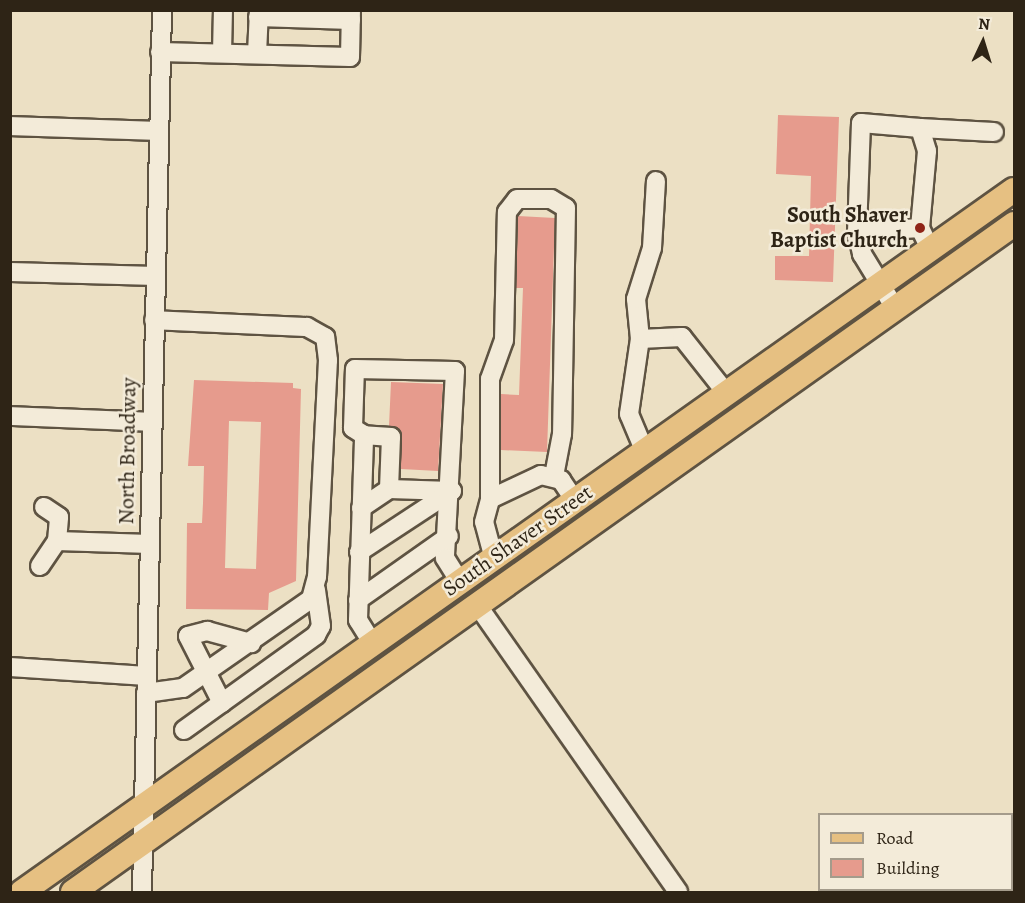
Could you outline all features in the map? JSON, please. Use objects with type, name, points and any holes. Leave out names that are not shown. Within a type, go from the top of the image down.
[{"type":"main road","name":"South Shaver Street","points":[[22,892],[931,251],[1014,190]]},
{"type":"main road","name":"South Shaver Street","points":[[73,892],[1014,224]]},
{"type":"main road","points":[[728,394],[742,417]]},
{"type":"main road","points":[[575,501],[591,526]]},
{"type":"main road","points":[[460,582],[478,606]]},
{"type":"street","name":"North Broadway","points":[[142,892],[162,10]]},
{"type":"street","points":[[222,54],[223,10]]},
{"type":"street","points":[[160,52],[350,57],[351,15],[259,14],[257,54]]},
{"type":"street","points":[[895,308],[879,287],[857,232],[861,123],[994,132]]},
{"type":"street","points":[[10,126],[158,131]]},
{"type":"street","points":[[920,128],[927,151],[920,228],[931,251]]},
{"type":"street","points":[[645,452],[629,414],[640,339],[636,299],[652,248],[656,181]]},
{"type":"street","points":[[494,559],[484,522],[490,499],[490,379],[504,340],[507,212],[517,199],[551,199],[566,208],[562,434],[554,476]]},
{"type":"street","points":[[857,232],[920,228]]},
{"type":"street","points":[[10,272],[156,276]]},
{"type":"street","points":[[154,320],[307,327],[325,337],[316,589],[321,627],[316,635],[184,730]]},
{"type":"street","points":[[640,339],[682,337],[728,394]]},
{"type":"street","points":[[389,489],[391,437],[364,435],[353,428],[355,369],[455,371],[452,491],[445,558],[460,582]]},
{"type":"street","points":[[10,416],[152,422]]},
{"type":"street","points":[[364,435],[358,620],[373,644]]},
{"type":"street","points":[[490,499],[542,475],[554,476],[575,501]]},
{"type":"street","points":[[361,508],[389,489],[452,491]]},
{"type":"street","points":[[359,552],[452,491]]},
{"type":"street","points":[[40,566],[57,541],[59,517],[44,507]]},
{"type":"street","points":[[358,600],[449,536]]},
{"type":"street","points":[[57,541],[150,544]]},
{"type":"street","points":[[10,667],[183,688],[300,610],[316,589]]},
{"type":"street","points":[[478,606],[678,892]]},
{"type":"street","points":[[222,703],[189,645],[190,633],[251,643]]},
{"type":"building","points":[[778,115],[839,117],[833,282],[775,280],[775,256],[809,256],[811,176],[776,174]]},
{"type":"building","points":[[518,216],[555,218],[547,452],[501,450],[501,394],[519,395],[523,288],[516,288]]},
{"type":"building","points":[[194,380],[293,383],[293,388],[301,389],[296,581],[269,593],[268,610],[186,609],[187,523],[202,523],[204,466],[188,466]],"holes":[[[229,421],[261,422],[256,569],[225,568]]]},
{"type":"building","points":[[391,382],[443,384],[438,471],[401,469],[401,432],[389,426]]},
{"type":"place","name":"South Shaver Baptist Church","points":[[920,228]]}]
